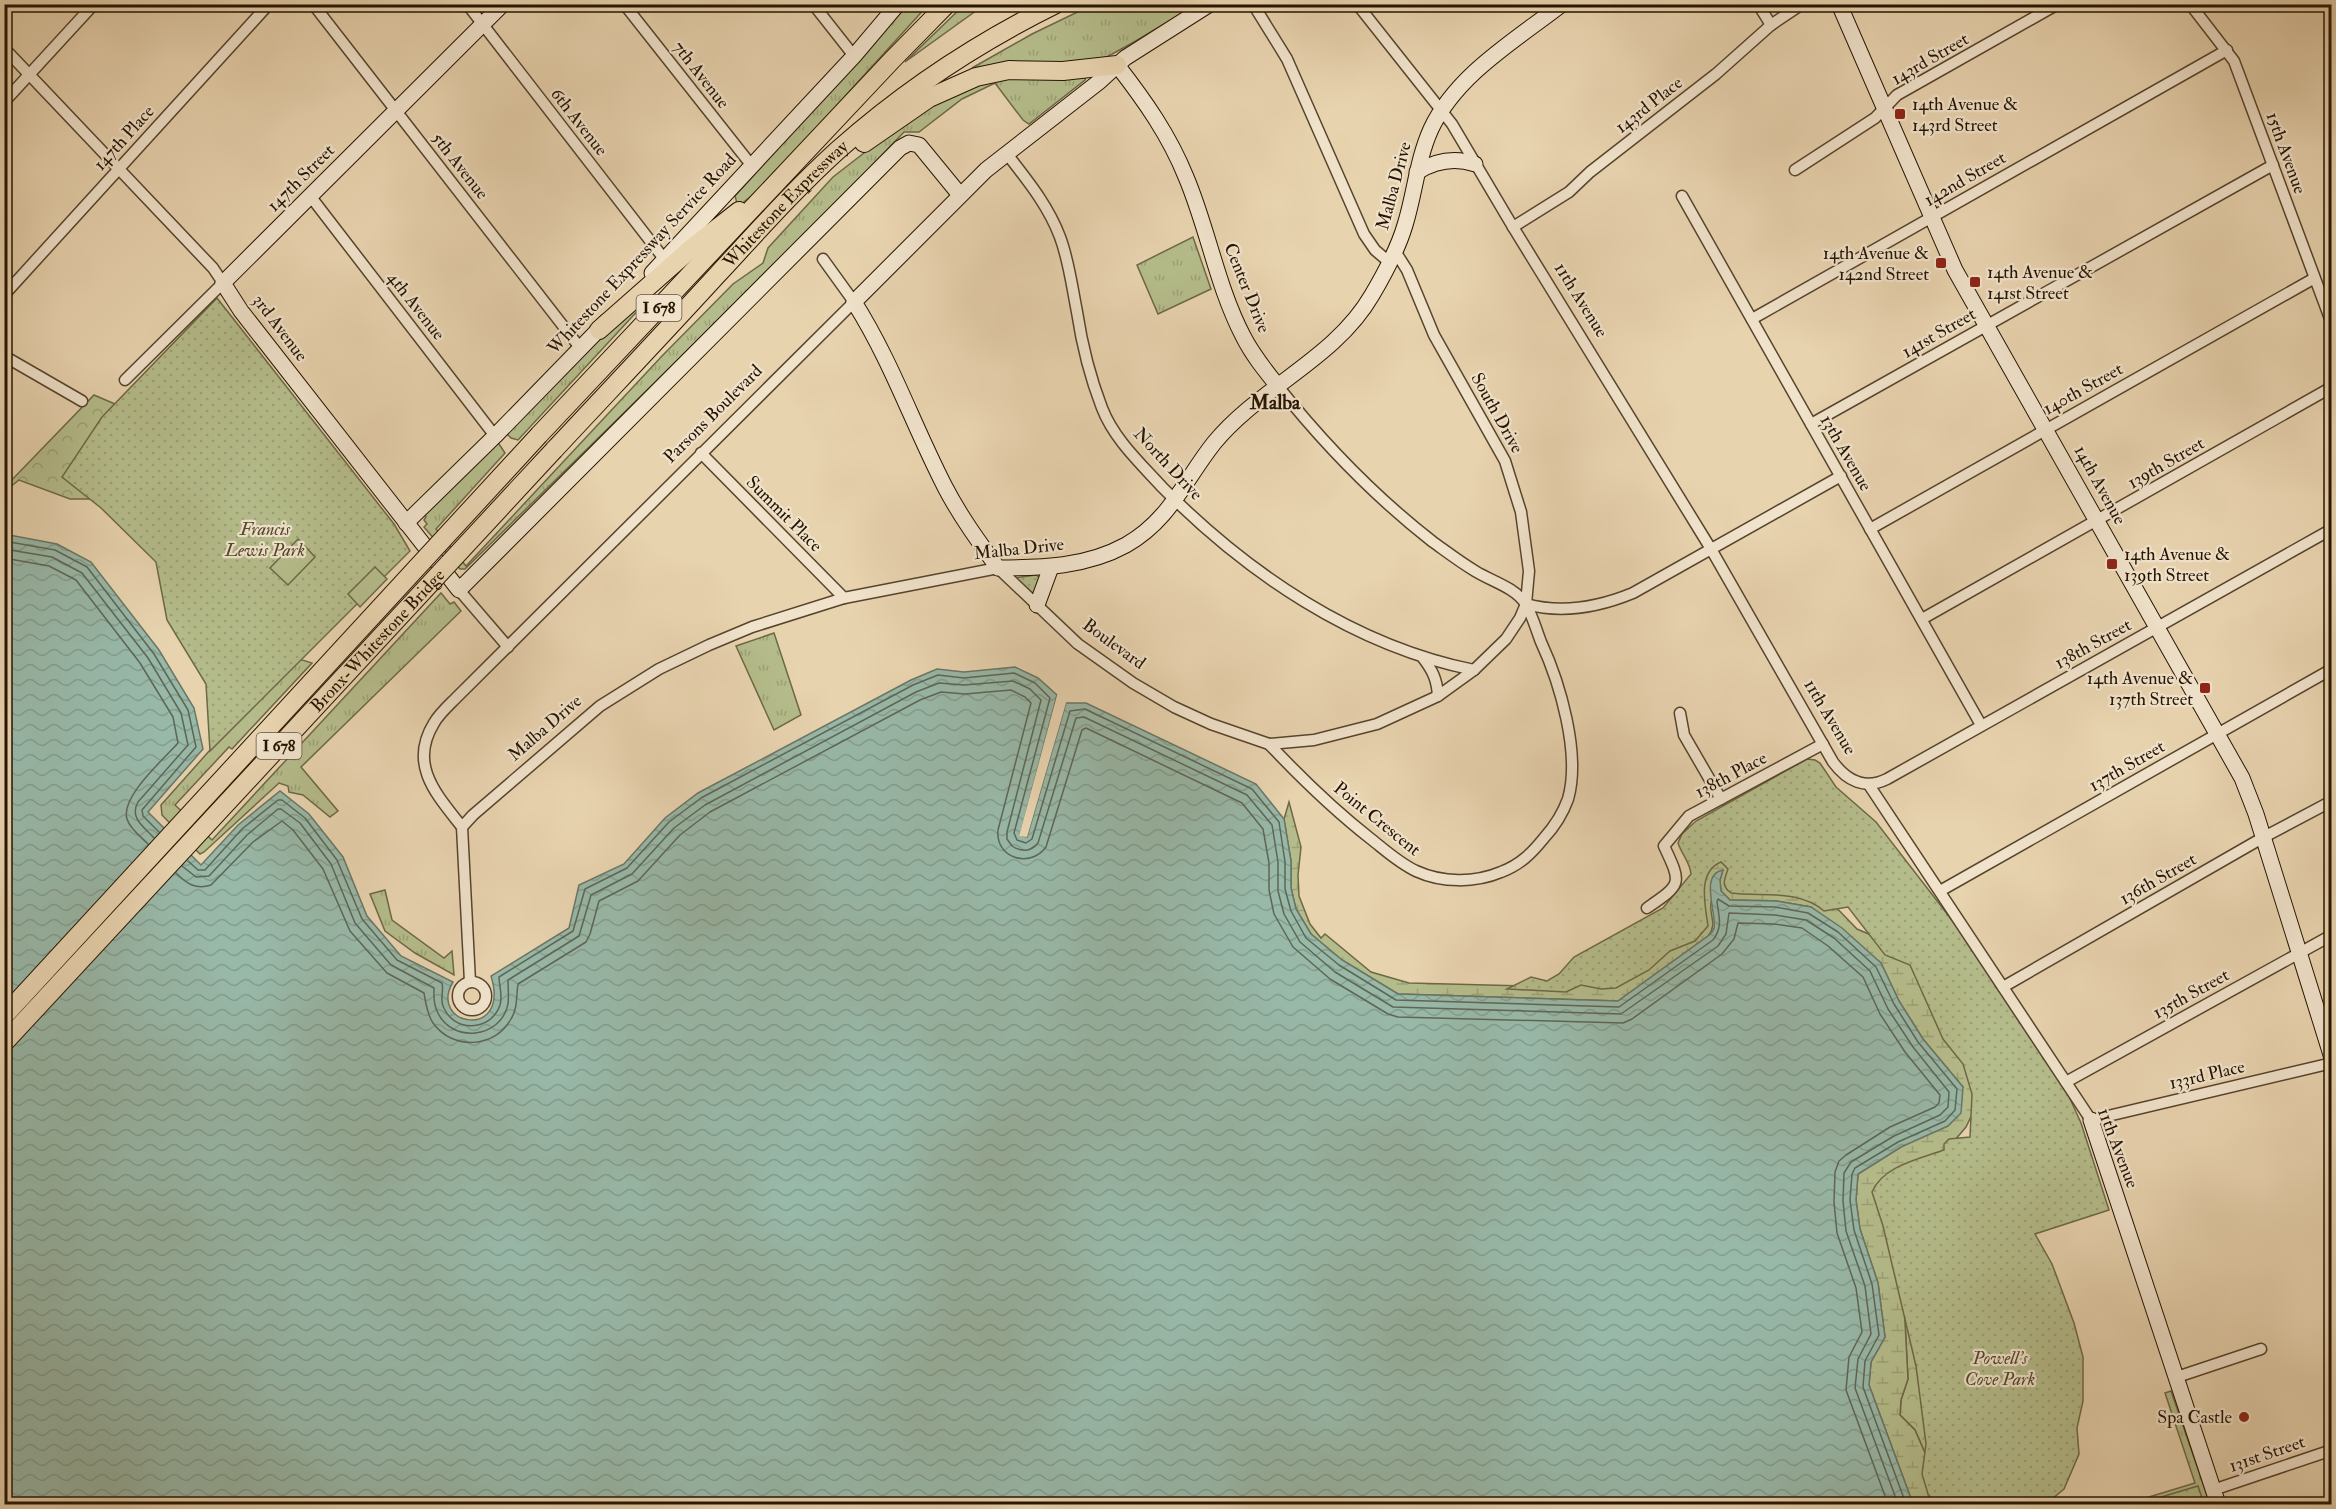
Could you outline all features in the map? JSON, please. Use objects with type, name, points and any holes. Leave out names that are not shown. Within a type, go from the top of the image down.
[{"type":"highway","points":[[892,60],[936,4]]},
{"type":"highway","name":"Whitestone Expressway","points":[[539,435],[947,4]]},
{"type":"highway","points":[[924,82],[983,37],[1034,4]]},
{"type":"highway","name":"Whitestone Expressway","points":[[554,450],[753,237],[837,151],[924,82],[987,42],[1056,4]]},
{"type":"highway","points":[[753,237],[864,143],[916,106],[952,86],[981,75],[1009,70],[1063,71],[1117,65]]},
{"type":"highway","points":[[599,330],[699,241],[779,181]]},
{"type":"highway","name":"Bronx-Whitestone Bridge","points":[[4,1016],[539,435]]},
{"type":"highway","name":"Bronx-Whitestone Bridge","points":[[4,1043],[554,450]]},
{"type":"street","points":[[4,102],[94,4]]},
{"type":"street","name":"147th Place","points":[[4,295],[269,4]]},
{"type":"street","name":"5th Avenue","points":[[314,4],[581,349]]},
{"type":"street","name":"6th Avenue","points":[[467,4],[665,260]]},
{"type":"street","name":"147th Street","points":[[125,380],[503,4]]},
{"type":"street","name":"7th Avenue","points":[[624,4],[752,166]]},
{"type":"street","points":[[813,4],[854,56]]},
{"type":"street","name":"Whitestone Expressway Service Road","points":[[406,523],[581,349],[854,56],[898,4]]},
{"type":"street","points":[[1117,65],[1210,4]]},
{"type":"street","name":"South Drive","points":[[1253,4],[1287,60],[1364,234],[1375,250],[1392,257],[1407,270],[1434,335],[1497,446],[1511,477],[1519,504],[1528,555],[1529,586],[1526,604]]},
{"type":"street","name":"11th Avenue","points":[[1357,4],[1452,124],[1712,549],[1839,770],[1855,782],[1869,784],[2091,1120],[2216,1497]]},
{"type":"street","name":"Malba Drive","points":[[462,828],[589,715],[635,683],[709,645],[752,627],[844,598],[998,568],[1065,566],[1111,552],[1127,544],[1157,522],[1176,500],[1220,436],[1276,385],[1325,349],[1350,326],[1373,294],[1392,257],[1405,226],[1417,172],[1428,137],[1441,110],[1478,70],[1562,4]]},
{"type":"street","points":[[1758,4],[1771,25]]},
{"type":"street","name":"143rd Place","points":[[1513,227],[1569,192],[1590,171],[1716,74],[1771,25],[1802,4]]},
{"type":"street","name":"14th Avenue","points":[[1839,4],[1955,270],[2242,778],[2264,837],[2331,1060]]},
{"type":"street","name":"143rd Street","points":[[1795,170],[1875,118],[1897,95],[2058,4]]},
{"type":"street","name":"15th Avenue","points":[[2190,4],[2234,62],[2331,324]]},
{"type":"street","name":"3rd Avenue","points":[[4,48],[213,268],[241,310],[406,523],[508,647]]},
{"type":"street","name":"142nd Street","points":[[1752,319],[2226,50]]},
{"type":"street","name":"Parsons Boulevard","points":[[462,828],[434,790],[428,777],[423,747],[434,722],[960,195],[1117,65]]},
{"type":"street","name":"Center Drive","points":[[1117,65],[1152,111],[1174,149],[1192,191],[1235,319],[1252,352],[1276,385],[1333,452],[1388,505],[1457,559],[1514,592],[1526,604]]},
{"type":"street","points":[[459,590],[897,150],[911,142],[921,147],[960,195]]},
{"type":"street","name":"North Drive","points":[[1007,154],[1038,195],[1060,237],[1071,275],[1089,372],[1103,410],[1119,438],[1137,460],[1176,500],[1238,555],[1311,605],[1368,636],[1423,658],[1474,670]]},
{"type":"street","points":[[1417,172],[1447,160],[1462,160],[1475,164]]},
{"type":"street","name":"141st Street","points":[[1810,424],[2273,165]]},
{"type":"street","name":"13th Avenue","points":[[1682,196],[1981,725]]},
{"type":"street","name":"4th Avenue","points":[[311,197],[495,436]]},
{"type":"street","name":"Boulevard","points":[[823,259],[854,302],[884,352],[950,497],[998,568],[1078,644],[1133,683],[1174,707],[1210,724],[1269,744],[1304,742],[1346,734],[1396,717],[1438,696],[1474,670],[1506,639],[1526,604]]},
{"type":"street","name":"140th Street","points":[[1870,529],[2313,279]]},
{"type":"street","points":[[4,356],[82,401]]},
{"type":"street","name":"139th Street","points":[[1922,619],[2331,387]]},
{"type":"street","name":"Summit Place","points":[[701,453],[844,598]]},
{"type":"street","points":[[1526,604],[1564,609],[1593,606],[1618,599],[1645,587],[1841,476]]},
{"type":"street","name":"138th Street","points":[[1869,784],[1887,779],[2331,529]]},
{"type":"street","points":[[1036,605],[1051,567]]},
{"type":"street","name":"Point Crescent","points":[[1269,744],[1354,826],[1397,860],[1416,871],[1437,878],[1462,880],[1478,879],[1507,870],[1530,855],[1557,822],[1567,801],[1572,770],[1565,714],[1557,681],[1526,604]]},
{"type":"street","points":[[1423,658],[1437,681],[1438,696]]},
{"type":"street","name":"137th Street","points":[[1940,891],[2331,669]]},
{"type":"street","points":[[1680,713],[1684,735],[1721,799]]},
{"type":"street","name":"138th Place","points":[[1647,908],[1670,892],[1676,884],[1677,873],[1664,846],[1689,816],[1823,744]]},
{"type":"street","name":"136th Street","points":[[2003,987],[2331,801]]},
{"type":"street","points":[[462,828],[470,982]]},
{"type":"street","name":"135th Street","points":[[2066,1082],[2331,935]]},
{"type":"street","name":"133rd Place","points":[[2091,1120],[2331,1060]]},
{"type":"street","points":[[2177,1377],[2261,1349]]},
{"type":"street","name":"131st Street","points":[[2216,1497],[2331,1450]]},
{"type":"green space","points":[[907,5],[928,5],[795,151],[738,207],[735,196]]},
{"type":"green space","points":[[964,5],[984,5],[905,62]]},
{"type":"green space","points":[[1092,5],[1196,5],[1105,58],[1089,63],[1022,62],[972,68],[1032,34]]},
{"type":"green space","points":[[1005,77],[1086,77],[1029,124],[1023,120],[995,83],[962,99],[919,132],[904,132],[817,223],[465,569],[460,569],[424,527],[427,524],[424,520],[426,517],[424,513],[497,441],[505,453],[436,529],[466,566],[662,356],[733,284],[763,263],[768,248],[833,177],[912,116],[949,95]]},
{"type":"green space","points":[[1193,237],[1211,289],[1158,314],[1137,265]]},
{"type":"green space","points":[[656,291],[518,440],[506,433],[509,426],[608,331]]},
{"type":"green space","name":"Francis Lewis Park","points":[[217,298],[394,524],[410,551],[210,751],[206,684],[167,620],[156,562],[101,508],[62,477],[102,417]]},
{"type":"green space","points":[[94,395],[122,407],[98,499],[70,499],[19,480],[5,491],[5,487]]},
{"type":"green space","points":[[298,539],[315,557],[288,585],[270,568]]},
{"type":"green space","points":[[375,567],[387,579],[360,607],[348,594]]},
{"type":"green space","points":[[1036,575],[1040,578],[1036,594],[1030,593],[1015,578]]},
{"type":"green space","points":[[441,593],[450,604],[454,602],[461,611],[301,767],[338,811],[330,817],[303,795],[289,792],[288,786],[279,783],[200,854],[162,815],[161,805],[293,657],[312,663],[232,749],[229,747],[175,805],[212,840]]},
{"type":"green space","points":[[774,633],[801,715],[774,730],[736,646]]},
{"type":"green space","name":"Powell's Cove Park","points":[[1807,759],[1820,763],[1836,787],[1876,822],[1965,937],[2067,1092],[2081,1123],[2109,1210],[2035,1234],[2052,1264],[2074,1323],[2083,1357],[2083,1401],[2077,1428],[2079,1454],[2064,1489],[2046,1504],[1936,1504],[1928,1494],[1922,1474],[1926,1444],[1916,1366],[1883,1226],[1872,1192],[1877,1183],[1893,1170],[1913,1160],[1944,1150],[1944,1144],[1949,1139],[1970,1137],[1972,1094],[1963,1064],[1943,1039],[1910,965],[1885,955],[1848,907],[1824,911],[1803,899],[1780,895],[1731,893],[1724,882],[1728,869],[1721,862],[1708,873],[1704,889],[1708,926],[1695,941],[1670,951],[1649,970],[1616,988],[1601,989],[1581,985],[1566,992],[1507,989],[1531,977],[1547,981],[1559,974],[1574,957],[1663,908],[1691,874],[1678,843],[1682,834],[1696,821]]},
{"type":"green space","points":[[1289,802],[1301,847],[1298,875],[1299,896],[1310,924],[1321,938],[1325,934],[1371,972],[1409,983],[1560,987],[1650,929],[1719,849],[1831,902],[1857,929],[1883,940],[1912,959],[1954,1030],[1978,1102],[1966,1127],[1943,1154],[1904,1303],[1908,1379],[1901,1400],[1900,1415],[1915,1430],[1947,1504],[1913,1504],[1869,1385],[1871,1362],[1885,1337],[1878,1283],[1860,1229],[1856,1200],[1858,1174],[1901,1147],[1963,1087],[1923,1039],[1899,1001],[1881,963],[1811,907],[1776,901],[1730,900],[1721,891],[1720,880],[1723,870],[1712,899],[1712,928],[1708,936],[1618,1001],[1398,994],[1342,960],[1311,934],[1296,909],[1291,888],[1291,861],[1284,819]]},
{"type":"green space","points":[[385,890],[392,920],[444,958],[452,951],[454,975],[415,953],[385,931],[370,894]]},
{"type":"green space","points":[[1904,1303],[1947,1504],[1915,1430],[1900,1415],[1901,1400],[1908,1379]]},
{"type":"green space","points":[[2171,1391],[2210,1504],[2126,1504],[2195,1483],[2165,1393]]},
{"type":"green space","points":[[2198,1486],[2204,1504],[2138,1504]]},
{"type":"water","points":[[4,534],[57,544],[91,562],[159,650],[194,708],[203,749],[148,812],[201,865],[238,825],[280,791],[309,814],[343,857],[367,916],[401,956],[453,982],[448,997],[451,1009],[459,1017],[470,1020],[481,1018],[490,1011],[494,997],[491,976],[569,928],[579,885],[624,864],[665,818],[698,793],[911,680],[937,669],[964,672],[1015,667],[1038,678],[1057,695],[1020,835],[1027,837],[1066,703],[1086,703],[1256,784],[1284,819],[1291,861],[1291,888],[1296,909],[1311,934],[1342,960],[1398,994],[1618,1001],[1708,936],[1714,928],[1710,886],[1716,873],[1723,870],[1720,880],[1721,891],[1730,900],[1776,901],[1811,907],[1842,928],[1881,963],[1899,1001],[1923,1039],[1963,1087],[1961,1113],[1948,1126],[1901,1147],[1858,1174],[1856,1200],[1860,1229],[1878,1283],[1885,1337],[1871,1362],[1869,1385],[1913,1504],[5,1504]]},
{"type":"pier","points":[[1058,692],[1060,695],[1023,833],[1065,701],[1066,703],[1027,837],[1019,836]]},
{"type":"place","name":"14th Avenue & 143rd Street","points":[[1900,114]]},
{"type":"place","name":"14th Avenue & 142nd Street","points":[[1941,263]]},
{"type":"place","name":"14th Avenue & 141st Street","points":[[1975,282]]},
{"type":"place","name":"14th Avenue & 139th Street","points":[[2112,564]]},
{"type":"place","name":"14th Avenue & 137th Street","points":[[2205,688]]},
{"type":"place","name":"Spa Castle","points":[[2244,1417]]},
{"type":"district","name":"Malba","points":[[1275,402]]}]
